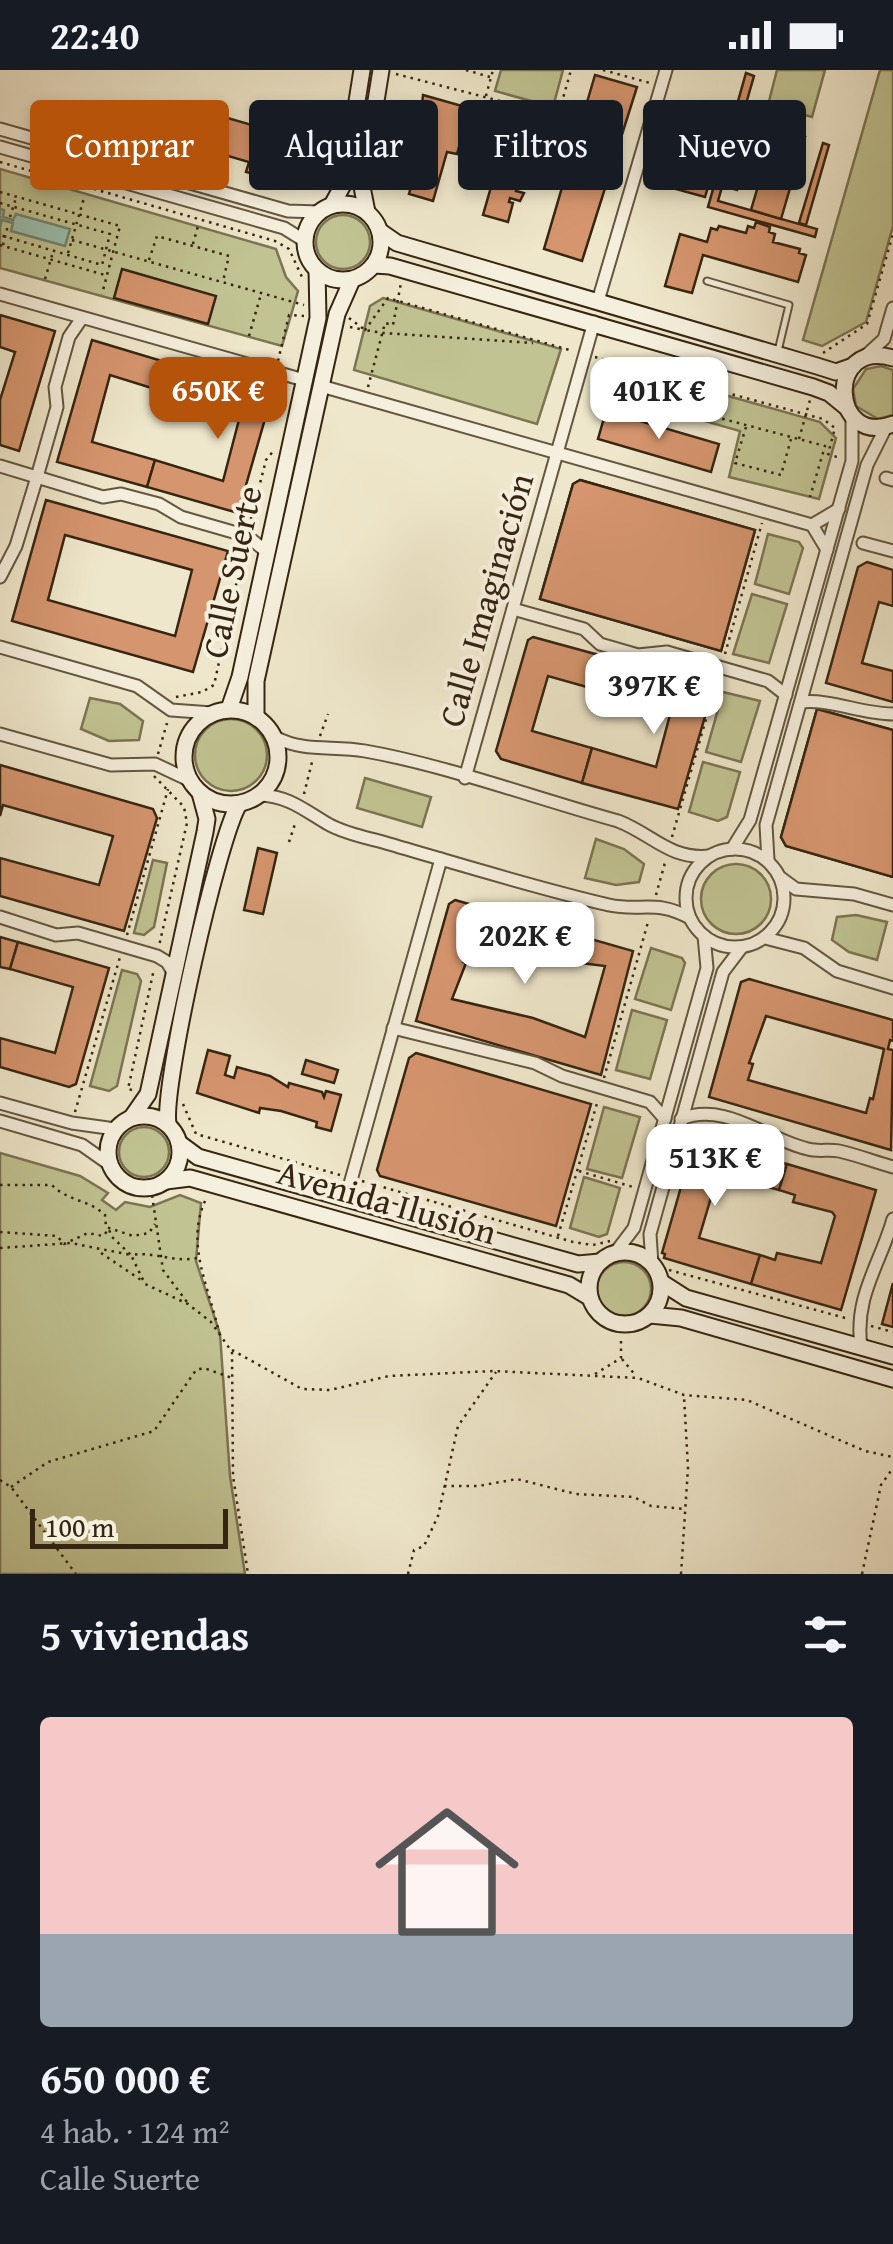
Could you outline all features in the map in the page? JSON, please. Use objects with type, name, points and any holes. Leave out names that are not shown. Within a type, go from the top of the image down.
[{"type":"main road","points":[[362,70],[344,182],[307,229],[308,256],[318,270],[333,279],[352,280],[374,265],[381,250],[381,232]]},
{"type":"main road","points":[[387,72],[362,186],[368,212],[381,232],[396,243],[836,372],[872,356],[893,358]]},
{"type":"main road","points":[[326,209],[350,204],[368,212]]},
{"type":"main road","points":[[374,265],[594,322],[813,387],[828,392],[862,423],[889,426]]},
{"type":"main road","name":"Calle Suerte","points":[[256,716],[256,681],[321,386],[318,270]]},
{"type":"main road","name":"Calle Suerte","points":[[230,709],[320,314],[340,300],[352,280]]},
{"type":"main road","points":[[849,412],[843,393],[857,363]]},
{"type":"main road","points":[[196,787],[221,803],[239,804],[260,795],[274,779],[279,758],[275,737],[256,716],[230,709],[212,713],[196,725],[186,742],[184,762],[207,818],[205,832],[148,1094],[108,1142],[109,1164],[122,1182],[133,1187],[159,1184],[178,1164],[179,1143],[168,1124],[166,1098],[224,836],[239,804]]},
{"type":"main road","points":[[132,1117],[144,1115],[168,1124]]},
{"type":"main road","name":"Avenida Ilusión","points":[[179,1143],[198,1157],[578,1264],[600,1262]]},
{"type":"main road","name":"Avenida Ilusión","points":[[159,1184],[201,1181],[569,1285],[589,1297]]},
{"type":"main road","points":[[616,1253],[635,1253],[657,1262],[657,1305],[650,1314],[641,1321],[620,1325],[600,1316],[589,1297],[590,1278],[600,1262],[616,1253]]},
{"type":"main road","points":[[660,1282],[686,1298],[893,1356]]},
{"type":"main road","points":[[650,1314],[669,1315],[893,1379]]},
{"type":"street","points":[[598,301],[666,70]]},
{"type":"street","points":[[0,129],[288,211],[326,209]]},
{"type":"street","points":[[0,147],[276,226],[305,241]]},
{"type":"street","points":[[0,294],[304,380]]},
{"type":"street","points":[[857,363],[884,339],[893,308]]},
{"type":"street","points":[[0,578],[16,546],[37,477],[56,408],[55,387],[69,337],[82,318]]},
{"type":"street","name":"Calle Imaginación","points":[[465,778],[594,322]]},
{"type":"street","points":[[321,386],[812,526],[828,550]]},
{"type":"street","points":[[732,848],[750,820],[852,461],[849,412]]},
{"type":"street","points":[[768,860],[766,826],[842,553],[872,451],[889,426]]},
{"type":"street","points":[[0,466],[103,497],[121,494],[159,504],[181,517],[247,536],[267,552]]},
{"type":"street","points":[[812,526],[839,509]]},
{"type":"street","points":[[852,518],[863,543]]},
{"type":"street","points":[[842,553],[863,543],[893,551]]},
{"type":"street","points":[[513,609],[584,629],[600,644],[638,655],[666,652],[768,681],[786,696]]},
{"type":"street","points":[[0,646],[137,686],[172,710],[212,713]]},
{"type":"street","points":[[801,702],[819,700],[869,714],[893,714]]},
{"type":"street","points":[[0,734],[111,764],[155,764],[196,787]]},
{"type":"street","points":[[275,737],[292,747],[363,750],[618,821],[636,828],[668,851],[689,858],[732,848],[752,851],[768,860],[796,890],[854,894],[893,904]]},
{"type":"street","points":[[260,795],[278,796],[300,805],[330,826],[441,859],[614,906],[670,907],[690,918],[704,936],[728,947],[742,947],[765,938],[778,922],[785,901],[781,878]]},
{"type":"street","points":[[690,918],[688,885],[696,868],[709,856]]},
{"type":"street","points":[[346,1198],[441,859]]},
{"type":"street","points":[[0,917],[56,935],[78,933],[157,956],[167,962],[174,974]]},
{"type":"street","points":[[616,1253],[634,1228],[707,968],[704,936]]},
{"type":"street","points":[[765,938],[804,948],[837,971],[893,988]]},
{"type":"street","points":[[657,1262],[650,1234],[723,972],[742,947]]},
{"type":"street","points":[[393,1028],[460,1047],[492,1050],[650,1102],[664,1118]]},
{"type":"street","points":[[0,1103],[72,1124],[115,1129]]},
{"type":"street","points":[[681,1120],[701,1111],[751,1124],[769,1137],[812,1151],[836,1150],[893,1167]]},
{"type":"street","points":[[0,1122],[82,1145],[109,1164]]},
{"type":"street","points":[[862,1346],[858,1322],[874,1263],[885,1247],[893,1219]]},
{"type":"lane","points":[[707,281],[789,305],[778,354]]},
{"type":"path","points":[[466,70],[491,78]]},
{"type":"path","points":[[485,98],[493,70]]},
{"type":"path","points":[[387,72],[558,116],[571,70]]},
{"type":"path","points":[[603,70],[661,86]]},
{"type":"path","points":[[0,162],[274,241],[289,249],[305,283]]},
{"type":"path","points":[[0,192],[120,226],[102,294]]},
{"type":"path","points":[[10,217],[16,197]]},
{"type":"path","points":[[68,255],[84,198]]},
{"type":"path","points":[[0,203],[110,234],[102,265],[3,236]]},
{"type":"path","points":[[8,225],[1,246],[106,275]]},
{"type":"path","points":[[193,246],[198,226]]},
{"type":"path","points":[[818,366],[824,350],[867,324],[893,234]]},
{"type":"path","points":[[149,262],[156,236],[229,256],[222,283]]},
{"type":"path","points":[[72,240],[261,294],[364,330],[532,343]]},
{"type":"path","points":[[45,279],[53,251]]},
{"type":"path","points":[[365,398],[386,323],[393,324],[402,278]]},
{"type":"path","points":[[249,336],[261,294]]},
{"type":"path","points":[[308,297],[320,314]]},
{"type":"path","points":[[364,330],[388,298],[400,300],[822,419],[835,428],[828,454],[852,461]]},
{"type":"path","points":[[276,372],[289,314],[320,314],[364,330]]},
{"type":"path","points":[[618,390],[625,365]]},
{"type":"path","points":[[600,386],[825,446],[810,497]]},
{"type":"path","points":[[799,439],[813,387]]},
{"type":"path","points":[[746,425],[736,462],[781,475],[792,437]]},
{"type":"path","points":[[148,1094],[128,1089],[186,823],[184,808],[154,780],[155,764],[177,694],[202,692],[214,685],[266,460],[279,439]]},
{"type":"path","points":[[558,1237],[765,513]]},
{"type":"path","points":[[289,842],[328,714]]},
{"type":"path","points":[[166,1098],[182,1103],[196,1134],[558,1237],[593,1245],[610,1240],[623,1224],[634,1228]]},
{"type":"path","points":[[577,1170],[644,1190]]},
{"type":"path","points":[[159,1184],[155,1224],[160,1256],[164,1270],[188,1304]]},
{"type":"path","points":[[0,1185],[52,1185],[59,1193],[97,1207],[105,1215],[111,1236],[131,1255],[145,1284]]},
{"type":"path","points":[[205,1201],[197,1258],[208,1283],[220,1334]]},
{"type":"path","points":[[110,1229],[138,1236],[149,1233],[155,1224]]},
{"type":"path","points":[[64,1244],[88,1232],[104,1236],[110,1229]]},
{"type":"path","points":[[0,1232],[57,1236],[64,1244]]},
{"type":"path","points":[[0,1248],[64,1244],[182,1261],[197,1258]]},
{"type":"path","points":[[145,1253],[158,1244]]},
{"type":"path","points":[[100,1252],[145,1284],[188,1304],[210,1322],[232,1350],[302,1389],[330,1390],[389,1376],[497,1371],[638,1378],[684,1395],[747,1400],[864,1451],[893,1457]]},
{"type":"path","points":[[657,1262],[667,1269],[893,1332]]},
{"type":"path","points":[[622,1338],[621,1358],[638,1378]]},
{"type":"path","points":[[232,1350],[233,1476],[248,1574]]},
{"type":"path","points":[[594,1375],[621,1358]]},
{"type":"path","points":[[11,1486],[48,1462],[154,1431],[196,1370],[204,1368],[232,1378]]},
{"type":"path","points":[[408,1574],[414,1550],[424,1546],[435,1524],[458,1426],[497,1371]]},
{"type":"path","points":[[681,1574],[688,1435],[684,1395]]},
{"type":"path","points":[[862,1574],[881,1485],[893,1468]]},
{"type":"path","points":[[0,1480],[11,1486],[76,1574]]},
{"type":"path","points":[[444,1486],[517,1480],[576,1494],[634,1498],[651,1506],[685,1509]]},
{"type":"shaded area","points":[[501,70],[563,70],[555,100],[528,100],[495,91]]},
{"type":"shaded area","points":[[777,70],[825,70],[812,117],[806,115],[806,100],[769,100]]},
{"type":"shaded area","points":[[880,70],[893,70],[893,226],[866,322],[822,346],[803,340]]},
{"type":"shaded area","points":[[0,169],[30,178],[30,190],[72,190],[276,249],[286,277],[298,291],[282,346],[0,268]]},
{"type":"shaded area","points":[[0,209],[4,210],[3,217],[13,220],[16,214],[70,229],[65,246],[11,231],[13,223],[2,220],[0,227]]},
{"type":"shaded area","points":[[343,215],[362,223],[370,242],[362,261],[343,269],[324,261],[316,242],[324,223]]},
{"type":"shaded area","points":[[383,298],[561,349],[537,424],[354,370],[370,306]]},
{"type":"shaded area","points":[[605,361],[820,422],[836,438],[819,499],[729,477],[740,431],[596,390]]},
{"type":"shaded area","points":[[881,366],[893,370],[893,415],[878,419],[856,406],[853,389],[866,369]]},
{"type":"shaded area","points":[[768,534],[799,542],[803,548],[789,594],[755,584]]},
{"type":"shaded area","points":[[752,594],[787,604],[769,663],[733,654]]},
{"type":"shaded area","points":[[723,692],[760,701],[741,762],[706,752]]},
{"type":"shaded area","points":[[90,698],[120,704],[143,721],[139,740],[109,741],[81,729]]},
{"type":"shaded area","points":[[231,719],[245,721],[257,729],[265,741],[265,769],[257,781],[245,789],[231,791],[217,789],[205,781],[197,769],[195,755],[197,741],[205,729],[217,721]]},
{"type":"shaded area","points":[[703,762],[740,772],[727,817],[718,821],[689,812]]},
{"type":"shaded area","points":[[365,778],[431,797],[422,827],[357,808]]},
{"type":"shaded area","points":[[596,839],[624,849],[644,864],[639,882],[616,885],[585,878]]},
{"type":"shaded area","points":[[153,860],[167,863],[154,927],[144,935],[134,933]]},
{"type":"shaded area","points":[[736,864],[750,866],[761,874],[769,885],[769,913],[761,924],[750,932],[736,934],[722,932],[711,924],[703,913],[701,899],[703,885],[711,874],[722,866]]},
{"type":"shaded area","points":[[856,915],[887,922],[877,960],[849,952],[832,940],[837,917]]},
{"type":"shaded area","points":[[651,948],[682,958],[685,963],[671,1010],[635,999]]},
{"type":"shaded area","points":[[122,970],[137,974],[141,981],[117,1086],[109,1091],[90,1086]]},
{"type":"shaded area","points":[[632,1010],[667,1020],[650,1079],[616,1070]]},
{"type":"shaded area","points":[[604,1107],[640,1117],[622,1178],[587,1169]]},
{"type":"shaded area","points":[[144,1127],[162,1134],[169,1152],[162,1170],[144,1177],[126,1170],[119,1152],[126,1134]]},
{"type":"shaded area","points":[[0,1153],[80,1176],[108,1193],[102,1200],[116,1210],[125,1202],[150,1207],[180,1195],[201,1203],[196,1261],[220,1334],[230,1476],[245,1574],[0,1574]]},
{"type":"shaded area","points":[[584,1177],[620,1188],[607,1234],[599,1237],[570,1228]]},
{"type":"shaded area","points":[[624,1262],[643,1270],[651,1289],[643,1308],[624,1316],[605,1308],[597,1289],[605,1270]]},
{"type":"building","points":[[746,73],[754,76],[747,100],[738,100]]},
{"type":"building","points":[[595,75],[637,87],[623,131],[623,100],[588,100]]},
{"type":"building","points":[[423,95],[458,105],[458,150],[457,154],[447,152],[438,184],[438,100],[422,100]]},
{"type":"building","points":[[229,118],[249,124],[249,162],[229,156]]},
{"type":"building","points":[[823,143],[829,145],[806,225],[799,223]]},
{"type":"building","points":[[410,190],[436,190],[433,201],[409,194]]},
{"type":"building","points":[[490,190],[524,193],[520,201],[510,198],[513,203],[508,222],[483,215]]},
{"type":"building","points":[[561,190],[604,190],[582,261],[544,249]]},
{"type":"building","points":[[679,190],[707,190],[705,197]]},
{"type":"building","points":[[713,190],[721,190],[718,201],[817,229],[815,237],[708,207]]},
{"type":"building","points":[[757,190],[789,190],[781,219],[751,210]]},
{"type":"building","points":[[756,222],[770,227],[769,232],[775,234],[773,242],[800,249],[799,253],[806,255],[798,282],[703,255],[692,293],[665,286],[680,234],[707,242],[711,228],[717,230],[719,226],[746,233],[748,226],[754,228]]},
{"type":"building","points":[[122,269],[216,296],[208,324],[114,298]]},
{"type":"building","points":[[0,315],[55,331],[19,451],[0,445],[0,400],[15,352],[0,347]]},
{"type":"building","points":[[92,340],[182,367],[174,395],[110,375],[92,442],[155,460],[147,487],[57,462]]},
{"type":"building","points":[[182,367],[267,391],[271,398],[238,513],[147,487],[155,460],[223,481],[241,412],[174,395]]},
{"type":"building","points":[[606,411],[719,444],[711,472],[598,439]]},
{"type":"building","points":[[580,480],[755,530],[721,651],[540,599],[573,484]],"holes":[[[596,522],[707,554],[692,605],[582,573]]]},
{"type":"building","points":[[580,480],[755,530],[721,651],[540,599],[573,484]]},
{"type":"building","points":[[46,500],[228,551],[193,672],[12,621]],"holes":[[[65,535],[192,570],[175,636],[48,600]]]},
{"type":"building","points":[[867,562],[893,570],[893,606],[879,602],[862,663],[893,671],[893,702],[826,683],[858,567]]},
{"type":"building","points":[[533,637],[617,660],[608,693],[548,676],[532,731],[592,748],[582,783],[501,759],[496,751],[528,640]]},
{"type":"building","points":[[617,660],[713,689],[678,809],[582,783],[592,748],[656,767],[671,711],[608,693]]},
{"type":"building","points":[[817,709],[893,730],[893,771],[836,756],[818,820],[893,840],[893,877],[786,846],[781,837]]},
{"type":"building","points":[[817,709],[893,730],[893,877],[786,846],[781,837]]},
{"type":"building","points":[[0,765],[153,809],[157,818],[124,931],[0,896],[0,858],[99,885],[113,836],[3,805],[0,816]]},
{"type":"building","points":[[258,848],[277,853],[263,914],[244,910]]},
{"type":"building","points":[[455,900],[633,951],[601,1075],[416,1021],[449,904]],"holes":[[[473,927],[496,939],[605,966],[585,1037],[533,1018],[452,999],[466,963],[463,962]]]},
{"type":"building","points":[[0,937],[18,942],[10,969],[0,967]]},
{"type":"building","points":[[18,942],[109,968],[76,1084],[69,1087],[0,1067],[0,1038],[55,1053],[73,987],[10,969]]},
{"type":"building","points":[[749,979],[893,1020],[893,1041],[890,1040],[888,1049],[893,1050],[891,1150],[709,1097],[741,982]],"holes":[[[766,1016],[884,1049],[866,1113],[748,1080],[753,1064],[749,1063]]]},
{"type":"building","points":[[208,1050],[230,1056],[225,1075],[234,1078],[237,1067],[270,1076],[288,1087],[289,1083],[322,1092],[324,1097],[326,1091],[341,1095],[331,1131],[316,1127],[317,1122],[281,1111],[260,1108],[259,1113],[197,1093]]},
{"type":"building","points":[[416,1053],[591,1104],[556,1226],[380,1176],[377,1170],[409,1058]]},
{"type":"building","points":[[306,1060],[338,1070],[334,1083],[302,1074]]},
{"type":"building","points":[[698,1139],[787,1164],[779,1190],[718,1174],[699,1238],[760,1255],[751,1284],[664,1258],[662,1253]]},
{"type":"building","points":[[787,1164],[876,1190],[841,1310],[751,1284],[760,1255],[775,1260],[777,1253],[821,1263],[835,1216],[793,1202],[795,1195],[779,1190]]},
{"type":"building","points":[[893,1283],[893,1327],[882,1324]]}]
